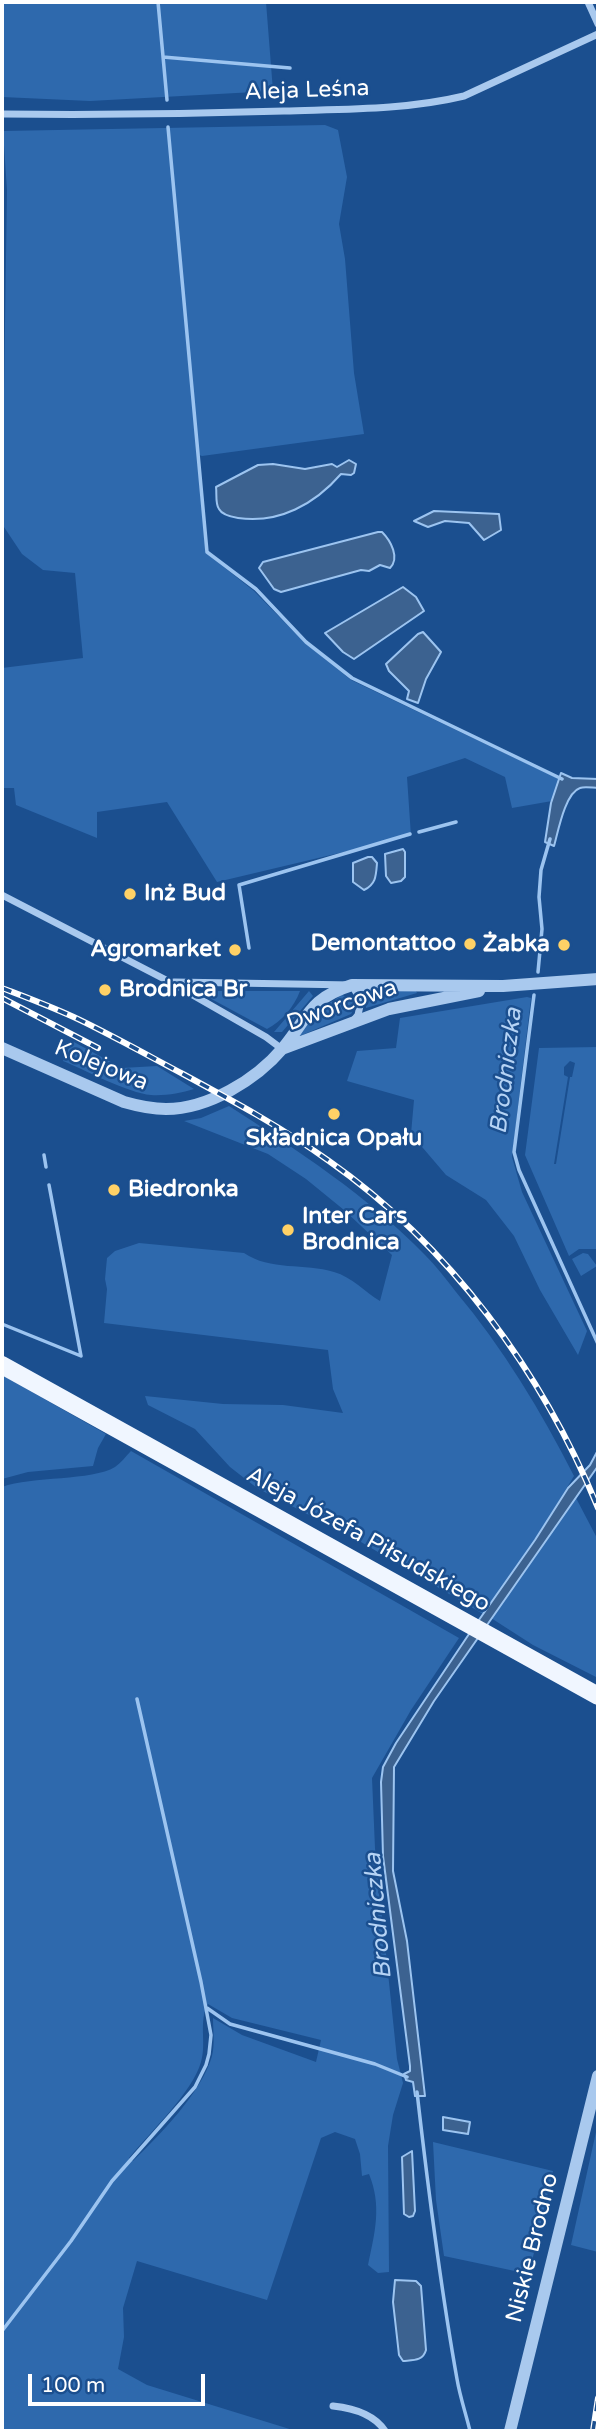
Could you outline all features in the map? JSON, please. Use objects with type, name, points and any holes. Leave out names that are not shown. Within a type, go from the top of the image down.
[{"type":"main road","name":"Aleja Józefa Piłsudskiego","points":[[2,1365],[598,1696]]},
{"type":"street","points":[[588,2],[598,24]]},
{"type":"street","name":"Aleja Leśna","points":[[2,114],[177,114],[376,108],[443,101],[464,96],[598,34]]},
{"type":"street","name":"Dworcowa","points":[[2,895],[170,982],[282,1049],[389,1009],[503,986]]},
{"type":"street","name":"Dworcowa","points":[[170,982],[503,986],[598,979]]},
{"type":"street","points":[[352,985],[361,1001],[358,1015],[352,1021]]},
{"type":"street","name":"Kolejowa","points":[[2,1048],[124,1102],[144,1108],[169,1109],[204,1102],[231,1090],[256,1073],[282,1049],[308,1011],[319,1000],[352,985]]},
{"type":"street","name":"Niskie Brodno","points":[[510,2431],[598,2076]]},
{"type":"street","points":[[333,2406],[363,2413],[385,2431]]},
{"type":"shaded area","points":[[2,2],[266,2],[273,91],[90,101],[2,97]]},
{"type":"shaded area","points":[[325,125],[338,130],[347,177],[339,224],[345,259],[354,373],[364,434],[202,456],[197,454],[206,553],[254,591],[305,643],[351,680],[559,779],[552,801],[512,808],[505,777],[465,758],[407,777],[411,836],[217,882],[167,802],[97,812],[97,838],[16,805],[14,788],[2,788],[2,668],[83,658],[75,573],[43,570],[22,554],[2,524],[7,190],[3,131]]},
{"type":"shaded area","points":[[349,460],[356,464],[354,473],[341,474],[308,503],[282,515],[238,518],[225,514],[218,507],[216,487],[258,465],[273,464],[305,469],[332,464],[337,467]]},
{"type":"shaded area","points":[[434,511],[499,514],[501,530],[484,540],[469,523],[445,521],[428,527],[414,521]]},
{"type":"shaded area","points":[[382,532],[393,550],[394,559],[390,568],[380,565],[369,571],[361,570],[281,592],[274,589],[259,568],[263,562]]},
{"type":"shaded area","points":[[403,587],[416,597],[424,611],[354,659],[343,652],[325,633]]},
{"type":"shaded area","points":[[423,632],[441,652],[426,679],[418,703],[407,699],[409,691],[389,671],[386,664]]},
{"type":"shaded area","points":[[561,773],[572,778],[598,779],[598,788],[580,788],[570,797],[554,846],[545,842],[551,803]]},
{"type":"shaded area","points":[[403,849],[405,877],[401,881],[391,883],[386,876],[385,854]]},
{"type":"shaded area","points":[[372,857],[377,863],[376,872],[373,882],[364,890],[353,882],[353,863]]},
{"type":"shaded area","points":[[203,991],[300,991],[287,1013],[267,1029],[204,995]]},
{"type":"shaded area","points":[[309,991],[313,996],[282,1032],[274,1032]]},
{"type":"shaded area","points":[[364,991],[416,991],[417,993],[366,1008]]},
{"type":"shaded area","points":[[342,995],[352,999],[355,1007],[351,1014],[300,1036],[299,1033],[320,1009]]},
{"type":"shaded area","points":[[531,998],[512,1157],[522,1192],[587,1331],[578,1355],[540,1290],[514,1236],[486,1200],[446,1175],[411,1134],[414,1100],[347,1081],[357,1051],[396,1048],[400,1018]]},
{"type":"shaded area","points":[[72,1041],[122,1068],[157,1066],[194,1089],[151,1095],[119,1086],[63,1061]]},
{"type":"shaded area","points":[[598,1047],[598,1249],[579,1249],[569,1256],[525,1155],[539,1048]],"holes":[[[570,1061],[575,1063],[570,1077],[554,1164],[568,1077],[564,1075],[564,1067]]]},
{"type":"shaded area","points":[[229,1106],[356,1194],[403,1233],[429,1259],[505,1358],[535,1404],[574,1476],[535,1540],[483,1614],[361,1542],[257,1488],[230,1467],[195,1429],[148,1405],[145,1396],[223,1404],[283,1405],[343,1413],[333,1389],[328,1350],[104,1323],[107,1258],[115,1251],[139,1243],[244,1253],[254,1259],[276,1265],[323,1269],[341,1274],[380,1301],[392,1255],[344,1210],[306,1179],[268,1154],[184,1121],[201,1118]]},
{"type":"shaded area","points":[[583,1253],[588,1254],[597,1266],[581,1276],[572,1259]]},
{"type":"shaded area","points":[[2,1375],[106,1434],[98,1448],[93,1466],[28,1472],[2,1479]]},
{"type":"shaded area","points":[[598,1450],[598,1466],[434,1701],[394,1767],[393,1871],[407,1941],[425,2096],[415,2096],[413,2082],[406,2080],[404,2074],[410,2071],[410,2066],[383,1856],[383,1767],[396,1743],[568,1488],[590,1465]]},
{"type":"shaded area","points":[[131,1451],[459,1638],[411,1710],[372,1778],[375,1848],[397,2059],[403,2083],[393,2115],[388,2146],[389,2272],[378,2273],[368,2265],[376,2219],[373,2186],[369,2174],[362,2176],[360,2154],[355,2139],[335,2132],[321,2138],[267,2300],[137,2261],[123,2308],[124,2337],[118,2369],[147,2385],[296,2431],[2,2431],[2,1487],[105,1471],[117,1465]],"holes":[[[208,2004],[232,2018],[321,2040],[316,2062],[242,2035],[213,2018],[214,2042],[207,2070],[167,2126],[133,2161],[129,2158],[180,2099],[196,2074],[203,2055],[204,2018]]]},
{"type":"shaded area","points":[[576,1498],[598,1540],[598,1678],[533,1645],[491,1618]]},
{"type":"shaded area","points":[[443,2117],[470,2122],[468,2134],[443,2130]]},
{"type":"shaded area","points":[[598,2123],[598,2252],[571,2245]]},
{"type":"shaded area","points":[[433,2142],[553,2171],[529,2274],[444,2256],[436,2200]]},
{"type":"shaded area","points":[[412,2151],[415,2211],[413,2216],[409,2217],[404,2214],[402,2157]]},
{"type":"shaded area","points":[[395,2280],[416,2281],[421,2286],[426,2350],[418,2359],[403,2361],[399,2355],[393,2302]]},
{"type":"waterway","points":[[158,2],[167,100]]},
{"type":"waterway","points":[[163,57],[290,68]]},
{"type":"waterway","points":[[168,127],[207,552],[256,589],[306,642],[352,678],[562,779]]},
{"type":"waterway","points":[[419,832],[456,822]]},
{"type":"waterway","points":[[249,948],[239,885],[410,834]]},
{"type":"waterway","name":"Brodniczka","points":[[538,972],[542,929],[539,897],[541,870],[550,839]]},
{"type":"waterway","name":"Brodniczka","points":[[534,995],[514,1152],[519,1170],[598,1344]]},
{"type":"waterway","points":[[44,1155],[46,1167]]},
{"type":"waterway","points":[[49,1185],[81,1356]]},
{"type":"waterway","points":[[2,1324],[81,1356]]},
{"type":"waterway","points":[[2,2331],[71,2241],[112,2181],[195,2087],[209,2054],[211,2035],[201,1982],[137,1699]]},
{"type":"waterway","points":[[207,2008],[230,2024],[375,2064],[407,2077]]},
{"type":"waterway","name":"Brodniczka","points":[[417,2092],[445,2308],[458,2386],[470,2431]]},
{"type":"railway","points":[[2,988],[80,1020],[239,1105],[312,1149],[373,1194],[414,1232],[488,1315],[550,1409],[598,1508]]},
{"type":"railway","points":[[2,998],[98,1048]]},
{"type":"railway","points":[[593,2431],[598,2398]]},
{"type":"place","name":"Inż Bud","points":[[130,894]]},
{"type":"place","name":"Demontattoo","points":[[470,944]]},
{"type":"place","name":"Żabka","points":[[564,945]]},
{"type":"place","name":"Agromarket","points":[[235,950]]},
{"type":"place","name":"Brodnica Br","points":[[105,990]]},
{"type":"place","name":"Składnica Opału","points":[[334,1114]]},
{"type":"place","name":"Biedronka","points":[[114,1190]]},
{"type":"place","name":"Inter Cars Brodnica","points":[[288,1230]]}]
